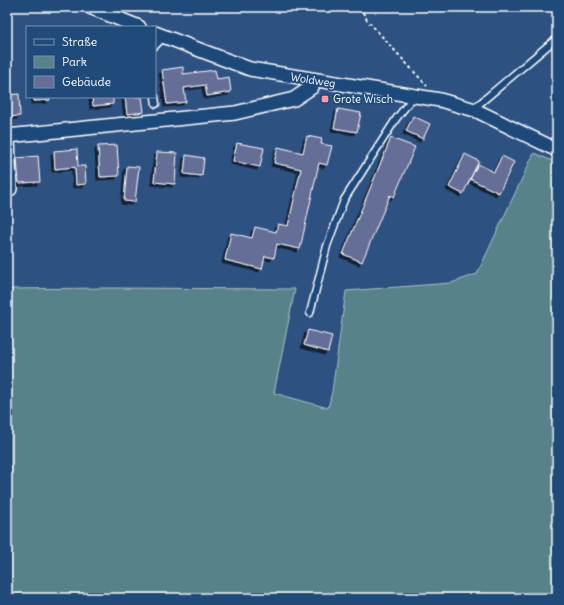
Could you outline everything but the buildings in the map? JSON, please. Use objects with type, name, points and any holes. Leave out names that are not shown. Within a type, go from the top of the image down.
[{"type":"street","points":[[90,7],[136,26]]},
{"type":"street","name":"Woldweg","points":[[158,39],[250,69],[440,100],[475,110],[557,150]]},
{"type":"street","points":[[10,189],[8,136],[235,113],[294,99],[312,87],[315,80]]},
{"type":"lane","points":[[475,110],[479,104],[557,38]]},
{"type":"lane","points":[[310,313],[327,246],[344,200],[396,119],[414,96]]},
{"type":"path","points":[[360,7],[367,20],[440,100]]},
{"type":"path","points":[[7,275],[10,189]]},
{"type":"green space","points":[[534,153],[557,163],[557,232],[555,237],[557,238],[557,598],[16,598],[7,593],[7,289],[295,289],[274,393],[328,408],[332,392],[346,291],[451,283],[477,274]]},
{"type":"place","name":"Grote Wisch","points":[[325,99]]}]
